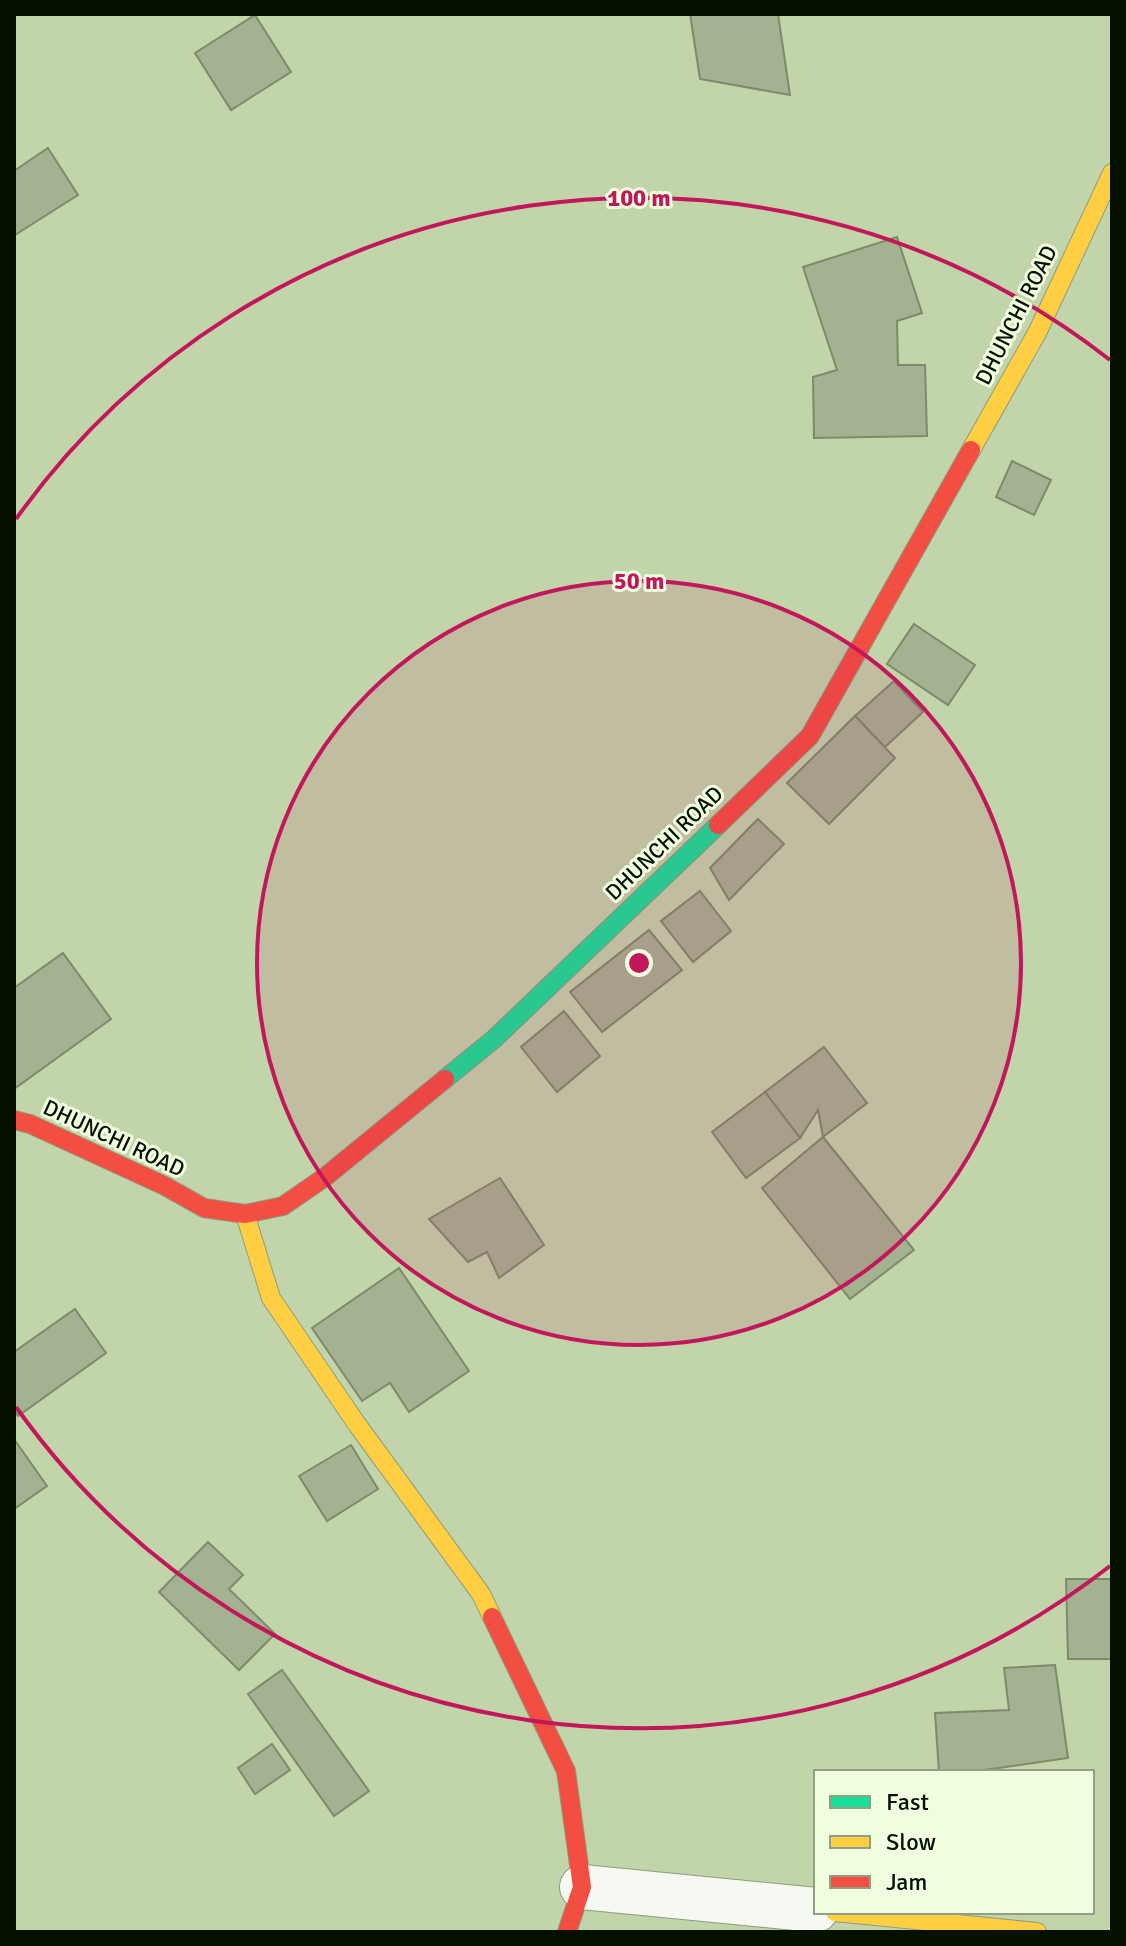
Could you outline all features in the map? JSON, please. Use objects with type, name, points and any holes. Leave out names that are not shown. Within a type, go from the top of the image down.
[{"type":"street","name":"DHUNCHI ROAD","points":[[14,1120],[30,1124],[165,1186],[204,1208],[245,1214],[283,1206],[325,1177],[494,1039],[810,736],[1038,331],[1112,173]]},
{"type":"street","points":[[245,1214],[271,1298],[356,1423],[481,1594],[566,1771],[582,1887],[567,1932]]},
{"type":"street","points":[[582,1887],[814,1910]]},
{"type":"street","points":[[855,1914],[1037,1932]]},
{"type":"building","points":[[690,14],[778,14],[790,95],[700,79]]},
{"type":"building","points":[[255,15],[291,72],[231,110],[195,53]]},
{"type":"building","points":[[48,148],[78,195],[15,235],[14,171]]},
{"type":"building","points":[[897,237],[922,313],[897,321],[898,365],[925,365],[927,436],[814,438],[813,377],[837,370],[803,267]]},
{"type":"building","points":[[1012,461],[1051,480],[1034,515],[996,497]]},
{"type":"building","points":[[914,624],[975,665],[948,705],[887,664]]},
{"type":"building","points":[[894,681],[923,712],[885,747],[855,716]]},
{"type":"building","points":[[855,716],[895,758],[829,824],[787,783]]},
{"type":"building","points":[[758,819],[784,844],[729,900],[710,868]]},
{"type":"building","points":[[700,891],[731,931],[693,962],[661,921]]},
{"type":"building","points":[[649,930],[682,970],[602,1032],[570,992]]},
{"type":"building","points":[[63,953],[111,1019],[14,1089],[14,988]]},
{"type":"building","points":[[564,1011],[600,1056],[557,1092],[521,1047]]},
{"type":"building","points":[[824,1047],[867,1103],[823,1137],[818,1110],[800,1138],[765,1092]]},
{"type":"building","points":[[765,1092],[800,1138],[746,1178],[712,1132]]},
{"type":"building","points":[[823,1137],[914,1250],[850,1299],[762,1188]]},
{"type":"building","points":[[500,1178],[544,1245],[499,1278],[487,1252],[468,1262],[429,1219]]},
{"type":"building","points":[[399,1268],[469,1371],[409,1412],[390,1383],[362,1401],[312,1328]]},
{"type":"building","points":[[75,1309],[106,1353],[18,1416],[14,1410],[14,1352]]},
{"type":"building","points":[[14,1439],[47,1486],[14,1509]]},
{"type":"building","points":[[351,1445],[378,1489],[327,1521],[299,1476]]},
{"type":"building","points":[[208,1542],[243,1575],[229,1589],[275,1634],[239,1670],[159,1592]]},
{"type":"building","points":[[1066,1579],[1112,1579],[1112,1659],[1068,1659]]},
{"type":"building","points":[[1055,1665],[1068,1758],[984,1770],[939,1770],[935,1713],[1009,1710],[1004,1668]]},
{"type":"building","points":[[282,1670],[369,1791],[334,1816],[248,1694]]},
{"type":"building","points":[[272,1744],[290,1770],[255,1794],[238,1768]]},
{"type":"traffic: fast","points":[[445,1079],[494,1039],[718,825]]},
{"type":"traffic: slow","points":[[971,450],[1038,331],[1112,173]]},
{"type":"traffic: slow","points":[[245,1214],[271,1298],[356,1423],[481,1594],[492,1617]]},
{"type":"traffic: slow","points":[[855,1914],[1037,1932]]},
{"type":"traffic: jam","points":[[718,825],[810,736],[971,450]]},
{"type":"traffic: jam","points":[[14,1120],[30,1124],[165,1186],[204,1208],[245,1214],[283,1206],[325,1177],[445,1079]]},
{"type":"traffic: jam","points":[[492,1617],[566,1771],[582,1887],[567,1932]]}]
